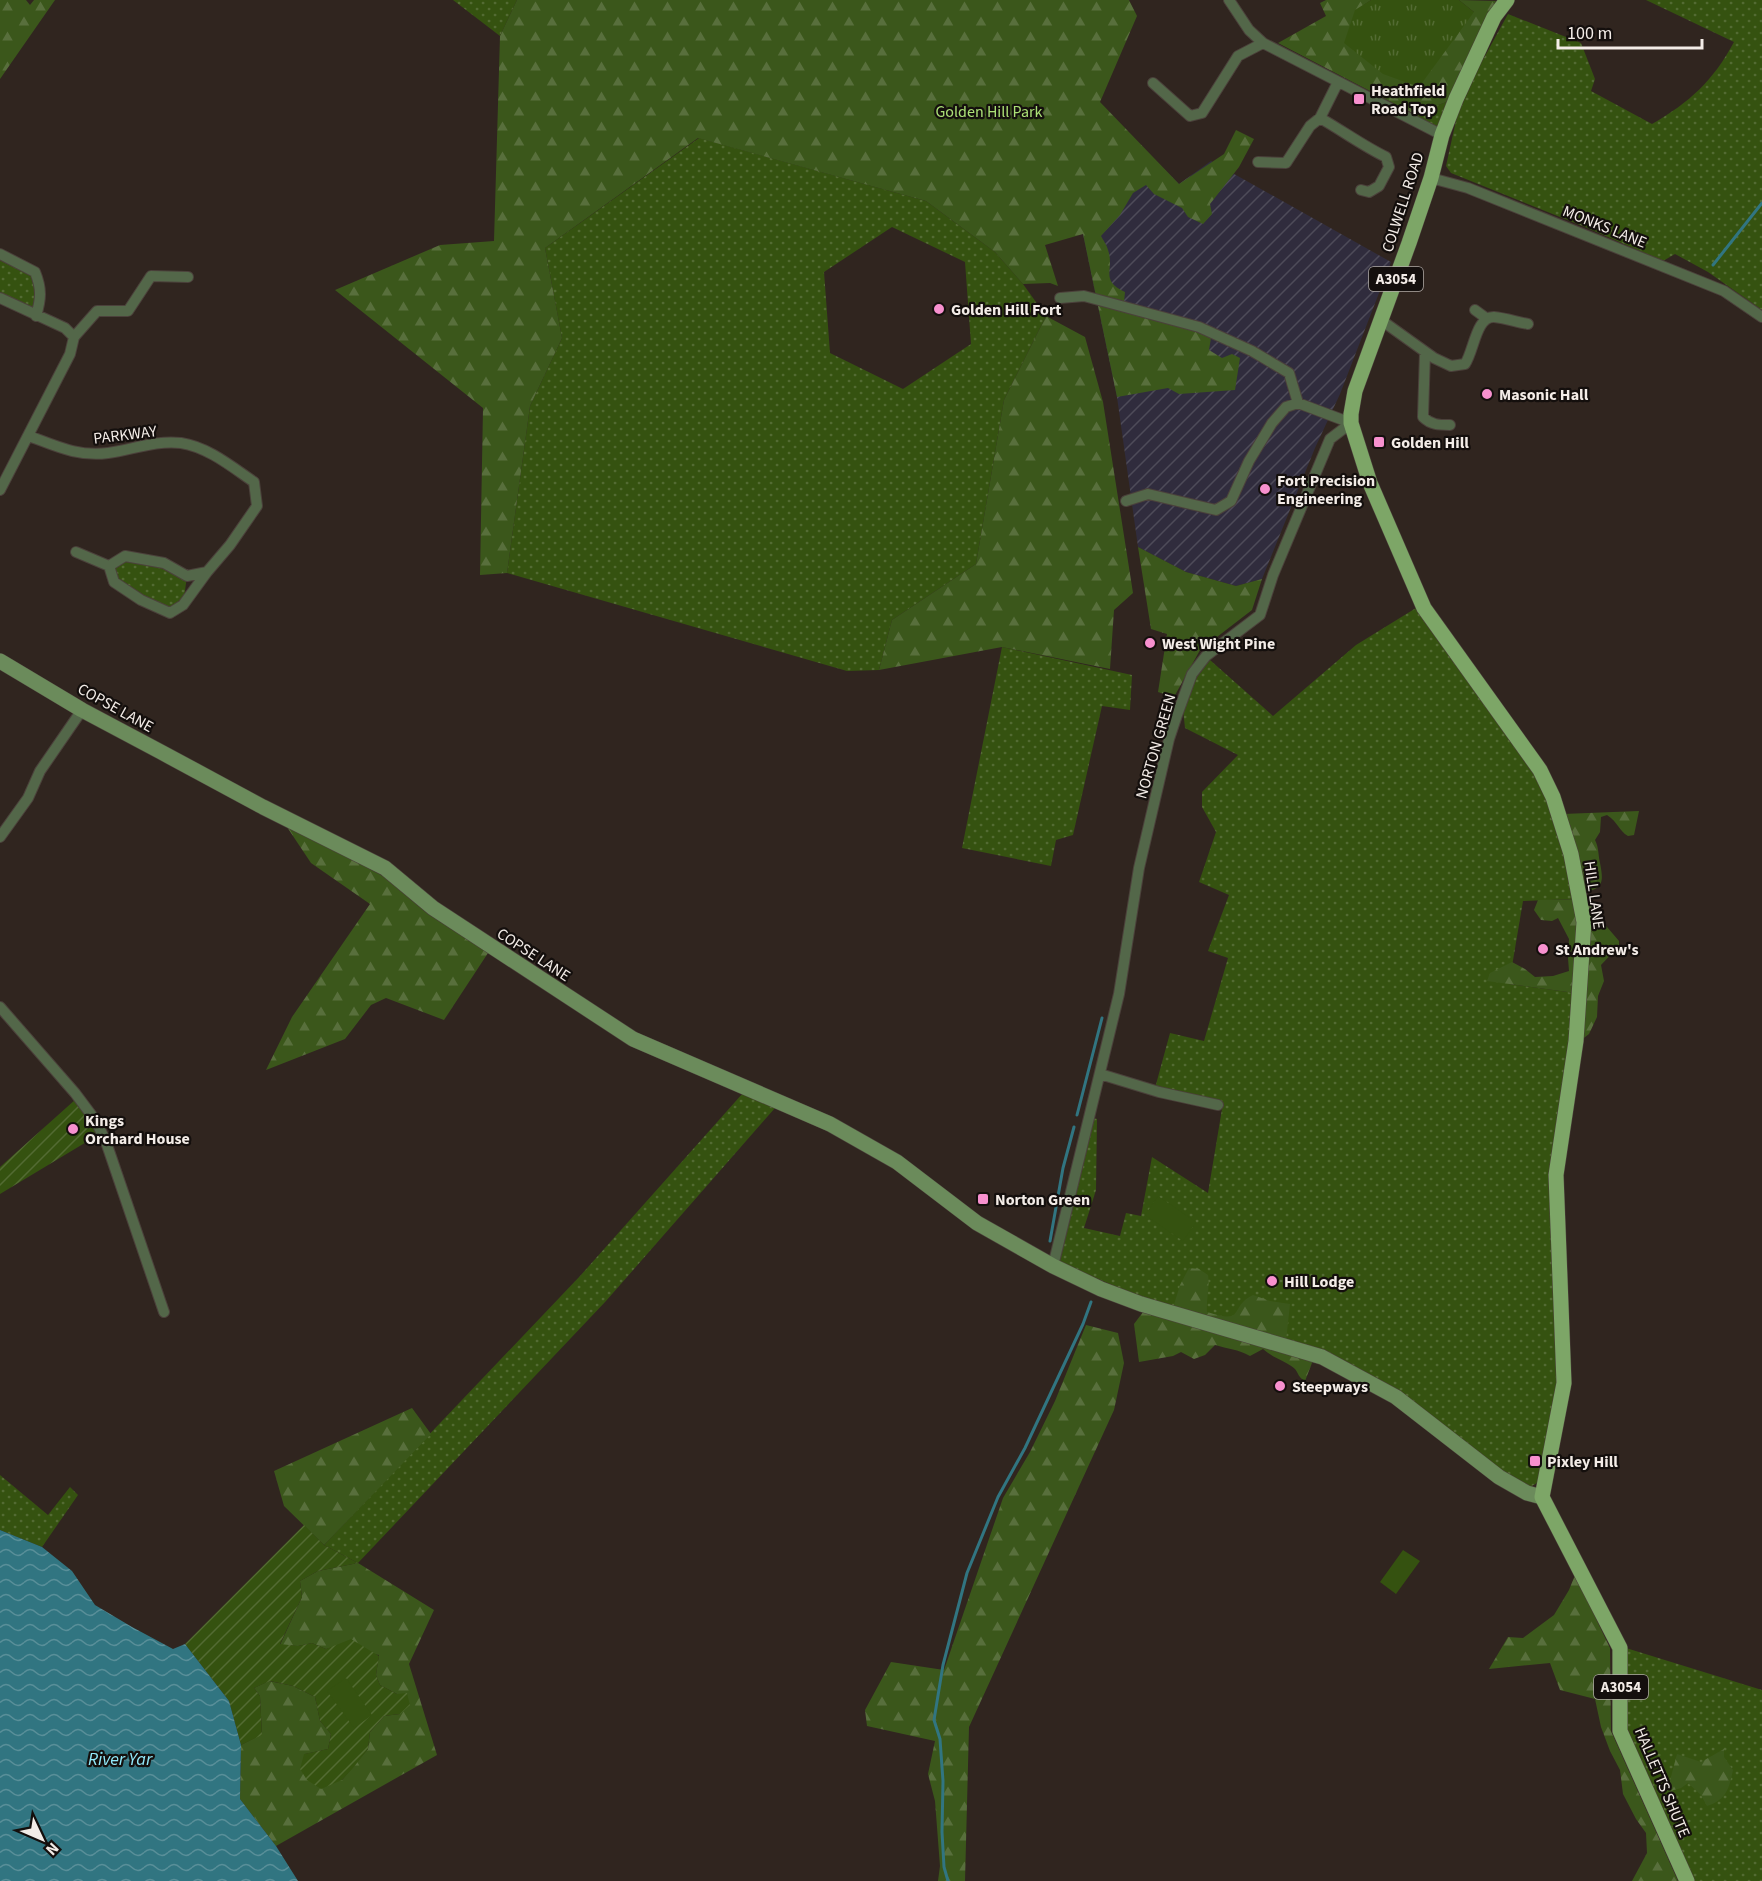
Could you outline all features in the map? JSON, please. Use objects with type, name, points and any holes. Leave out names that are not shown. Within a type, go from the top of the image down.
[{"type":"main road","name":"COLWELL ROAD","points":[[1351,423],[1355,391],[1431,178],[1442,135],[1494,17],[1507,0]]},
{"type":"main road","name":"HILL LANE","points":[[1351,423],[1370,483],[1424,608],[1540,770],[1553,797],[1571,854],[1584,922],[1576,1041],[1556,1175],[1564,1383],[1542,1497]]},
{"type":"main road","name":"HALLETTS SHUTE","points":[[1542,1497],[1620,1648],[1620,1731],[1687,1881]]},
{"type":"street","points":[[1229,0],[1249,30],[1263,43],[1442,135]]},
{"type":"street","points":[[1153,83],[1190,116],[1202,113],[1238,56],[1263,43]]},
{"type":"street","points":[[1258,162],[1288,168],[1310,126],[1320,118],[1338,82]]},
{"type":"street","points":[[1320,118],[1354,137],[1365,147],[1386,157],[1389,167],[1379,186],[1369,192],[1361,190]]},
{"type":"street","name":"MONKS LANE","points":[[1431,178],[1468,188],[1724,291],[1762,316]]},
{"type":"street","points":[[0,254],[35,272],[41,285],[42,298],[36,316]]},
{"type":"street","points":[[142,266],[151,276],[188,278]]},
{"type":"street","points":[[0,490],[3,473],[29,435],[70,354],[74,337],[97,311],[128,310],[151,276]]},
{"type":"street","points":[[1060,298],[1083,296],[1199,327],[1252,351],[1289,373],[1298,403]]},
{"type":"street","points":[[0,298],[65,328],[74,337]]},
{"type":"street","points":[[1475,310],[1486,318]]},
{"type":"street","points":[[1381,320],[1425,352],[1451,366],[1465,364],[1480,324],[1486,318],[1494,317],[1528,324]]},
{"type":"street","points":[[1425,352],[1423,417],[1434,424],[1450,425]]},
{"type":"street","points":[[1126,501],[1148,494],[1216,510],[1231,501],[1249,461],[1272,423],[1287,407],[1298,403],[1351,423]]},
{"type":"street","name":"NORTON GREEN","points":[[1053,1266],[1119,994],[1139,867],[1169,739],[1177,715],[1192,674],[1206,656],[1260,615],[1273,574],[1330,439],[1351,423]]},
{"type":"street","name":"PARKWAY","points":[[29,435],[74,453],[108,453],[142,445],[181,443],[214,454],[254,482],[257,506],[183,605],[170,613],[141,600],[114,582],[109,566]]},
{"type":"street","points":[[76,552],[109,566],[125,556],[164,563],[187,576],[207,572]]},
{"type":"street","name":"COPSE LANE","points":[[0,661],[82,710],[263,807],[385,867],[433,908],[633,1039],[830,1124],[897,1162],[977,1224],[1053,1266]]},
{"type":"street","points":[[0,837],[28,798],[40,771],[82,710]]},
{"type":"street","points":[[0,1007],[75,1093],[96,1121],[106,1142],[164,1312]]},
{"type":"street","points":[[1100,1074],[1159,1092],[1218,1105]]},
{"type":"street","points":[[1053,1266],[1101,1289],[1140,1304],[1322,1357],[1396,1397],[1499,1477],[1527,1493],[1542,1497]]},
{"type":"shaded area","points":[[1153,158],[1179,184],[1211,161],[1391,262],[1340,394],[1315,448],[1262,579],[1236,586],[1186,572],[1138,547],[1117,397],[1083,234]]},
{"type":"green space","points":[[0,0],[26,0],[30,5],[34,0],[55,0],[0,79]]},
{"type":"green space","points":[[453,0],[517,0],[500,36]]},
{"type":"green space","name":"Golden Hill Park","points":[[517,0],[1129,0],[1137,16],[1100,102],[1179,184],[1224,154],[1236,130],[1254,139],[1239,167],[1210,204],[1212,214],[1203,224],[1188,217],[1182,208],[1154,194],[1146,185],[1133,193],[1120,215],[1101,236],[1110,257],[1110,279],[1117,288],[1125,292],[1123,312],[1168,322],[1200,333],[1211,338],[1209,350],[1222,358],[1232,354],[1240,358],[1235,390],[1179,394],[1168,388],[1117,397],[1083,234],[1045,245],[1058,286],[1050,283],[1023,284],[995,252],[926,201],[698,138],[545,248],[562,338],[530,406],[507,573],[480,575],[483,408],[335,290],[440,245],[494,241],[500,36]]},
{"type":"green space","points":[[1326,0],[1371,0],[1355,11],[1474,12],[1459,0],[1496,1],[1449,101],[1414,114],[1278,43],[1326,16],[1320,3]]},
{"type":"green space","points":[[1371,0],[1459,0],[1474,12],[1419,87],[1383,74],[1344,43],[1355,10]]},
{"type":"green space","points":[[1646,0],[1762,0],[1762,310],[1708,272],[1675,254],[1663,261],[1451,173],[1446,166],[1457,116],[1480,65],[1508,14],[1581,43],[1595,79],[1591,91],[1652,124],[1689,99],[1718,68],[1734,42]]},
{"type":"green space","points":[[1449,101],[1442,135],[1405,117]]},
{"type":"green space","points":[[699,138],[926,201],[995,252],[1023,284],[1046,316],[1004,400],[976,564],[892,620],[879,670],[847,671],[507,573],[530,406],[562,338],[545,248]],"holes":[[[892,227],[965,262],[971,344],[903,389],[830,353],[824,272]]]},
{"type":"green space","points":[[0,258],[34,275],[37,280],[35,306],[30,308],[0,292]]},
{"type":"green space","points":[[1046,316],[1085,337],[1103,402],[1133,593],[1114,610],[1110,669],[1002,647],[879,670],[892,620],[976,564],[1004,400]]},
{"type":"green space","points":[[1138,547],[1186,572],[1236,586],[1262,579],[1252,610],[1200,650],[1174,697],[1158,692],[1167,634],[1151,629]]},
{"type":"green space","points":[[125,556],[187,576],[183,605],[170,613],[114,582],[109,566]]},
{"type":"green space","points":[[1416,608],[1534,773],[1548,799],[1574,899],[1523,901],[1509,984],[1575,993],[1553,1170],[1559,1385],[1539,1482],[1528,1488],[1502,1473],[1398,1392],[1144,1299],[1055,1260],[1089,1117],[1097,1119],[1096,1190],[1084,1228],[1120,1236],[1126,1213],[1141,1216],[1152,1157],[1208,1193],[1223,1103],[1155,1088],[1170,1033],[1204,1041],[1228,958],[1208,951],[1229,895],[1199,882],[1216,832],[1202,807],[1202,792],[1238,755],[1185,728],[1183,710],[1197,677],[1210,660],[1273,716],[1356,645]]},
{"type":"green space","points":[[1002,647],[1132,675],[1130,710],[1102,706],[1073,835],[1056,840],[1051,866],[962,848]]},
{"type":"green space","points":[[1639,811],[1634,835],[1628,836],[1607,815],[1601,817],[1600,832],[1595,840],[1602,880],[1598,887],[1582,893],[1563,814]]},
{"type":"green space","points":[[285,824],[383,876],[428,914],[488,953],[444,1020],[386,998],[371,1005],[345,1039],[266,1070],[292,1017],[370,904],[311,863]]},
{"type":"green space","points":[[1586,899],[1598,908],[1601,920],[1619,941],[1619,946],[1601,965],[1604,981],[1598,996],[1597,1017],[1589,1034],[1580,1041],[1575,993],[1487,981],[1490,973],[1512,962],[1535,977],[1553,976],[1569,971],[1569,939],[1558,918],[1552,921],[1541,920],[1534,910],[1538,900]]},
{"type":"green space","points":[[743,1093],[775,1108],[606,1301],[358,1563],[324,1545],[580,1276]]},
{"type":"green space","points":[[76,1099],[93,1122],[98,1135],[0,1194],[0,1167]]},
{"type":"green space","points":[[1158,1196],[1196,1222],[1183,1241],[1145,1215]]},
{"type":"green space","points":[[1189,1268],[1199,1269],[1208,1275],[1207,1312],[1228,1317],[1236,1313],[1245,1300],[1253,1295],[1270,1301],[1290,1304],[1286,1341],[1317,1350],[1305,1381],[1295,1369],[1263,1349],[1250,1356],[1237,1350],[1215,1345],[1205,1355],[1194,1359],[1181,1352],[1173,1356],[1139,1362],[1134,1324],[1143,1312],[1173,1308],[1180,1285]]},
{"type":"green space","points":[[1086,1325],[1118,1333],[1124,1363],[1114,1410],[969,1727],[965,1881],[938,1881],[940,1866],[935,1801],[928,1774],[935,1741],[867,1726],[865,1710],[891,1662],[944,1670],[1003,1498],[1030,1452],[1055,1401]]},
{"type":"green space","points":[[412,1408],[431,1434],[324,1545],[284,1506],[274,1471]]},
{"type":"green space","points":[[0,1475],[48,1515],[70,1487],[78,1495],[42,1547],[0,1530]]},
{"type":"green space","points":[[304,1525],[324,1545],[358,1563],[318,1571],[300,1581],[302,1597],[280,1644],[298,1646],[312,1643],[326,1649],[351,1639],[379,1656],[376,1675],[380,1685],[397,1694],[407,1693],[410,1705],[400,1714],[384,1716],[370,1732],[368,1749],[353,1768],[342,1780],[321,1789],[307,1780],[300,1769],[304,1754],[328,1749],[331,1734],[320,1721],[315,1697],[293,1686],[270,1681],[254,1688],[260,1696],[262,1735],[241,1745],[229,1701],[185,1644]]},
{"type":"green space","points":[[1403,1550],[1420,1561],[1396,1594],[1380,1582]]},
{"type":"green space","points":[[358,1563],[434,1610],[409,1664],[437,1755],[276,1846],[240,1799],[241,1745],[262,1734],[260,1696],[254,1688],[269,1681],[293,1686],[315,1697],[320,1721],[331,1734],[328,1749],[305,1754],[342,1780],[368,1749],[370,1732],[384,1716],[400,1714],[397,1694],[380,1685],[376,1675],[379,1655],[334,1647],[326,1649],[312,1643],[298,1646],[280,1645],[302,1597],[300,1581],[318,1571]]},
{"type":"green space","points":[[1575,1575],[1610,1648],[1611,1731],[1678,1881],[1632,1881],[1647,1853],[1646,1833],[1623,1794],[1620,1770],[1601,1727],[1595,1699],[1560,1690],[1550,1663],[1489,1669],[1508,1637],[1523,1638],[1554,1615]]},
{"type":"green space","points":[[1626,1648],[1762,1690],[1762,1881],[1692,1881],[1625,1725]]},
{"type":"green space","points":[[346,1678],[372,1715],[354,1728],[327,1691]]},
{"type":"green space","points":[[1724,1749],[1724,1757],[1733,1770],[1726,1793],[1719,1801],[1707,1806],[1701,1795],[1688,1783],[1681,1788],[1667,1792],[1677,1754],[1701,1762]]},
{"type":"water","name":"River Yar","points":[[0,1530],[42,1547],[72,1571],[95,1605],[173,1649],[185,1644],[229,1701],[241,1745],[240,1799],[276,1846],[298,1881],[0,1881]]},
{"type":"waterway","points":[[1713,265],[1762,203]]},
{"type":"waterway","points":[[1077,1115],[1102,1018]]},
{"type":"waterway","points":[[1050,1241],[1063,1168],[1074,1127]]},
{"type":"waterway","points":[[948,1881],[944,1867],[942,1832],[943,1781],[940,1739],[934,1720],[943,1665],[967,1573],[998,1497],[1025,1448],[1091,1302]]},
{"type":"place","name":"Heathfield Road Top","points":[[1359,99]]},
{"type":"place","name":"Golden Hill Fort","points":[[939,309]]},
{"type":"place","name":"Masonic Hall","points":[[1487,394]]},
{"type":"place","name":"Golden Hill","points":[[1379,442]]},
{"type":"place","name":"Fort Precision Engineering","points":[[1265,489]]},
{"type":"place","name":"West Wight Pine","points":[[1150,643]]},
{"type":"place","name":"St Andrew's","points":[[1543,949]]},
{"type":"place","name":"Kings Orchard House","points":[[73,1129]]},
{"type":"place","name":"Norton Green","points":[[983,1199]]},
{"type":"place","name":"Hill Lodge","points":[[1272,1281]]},
{"type":"place","name":"Steepways","points":[[1280,1386]]},
{"type":"place","name":"Pixley Hill","points":[[1535,1461]]}]
